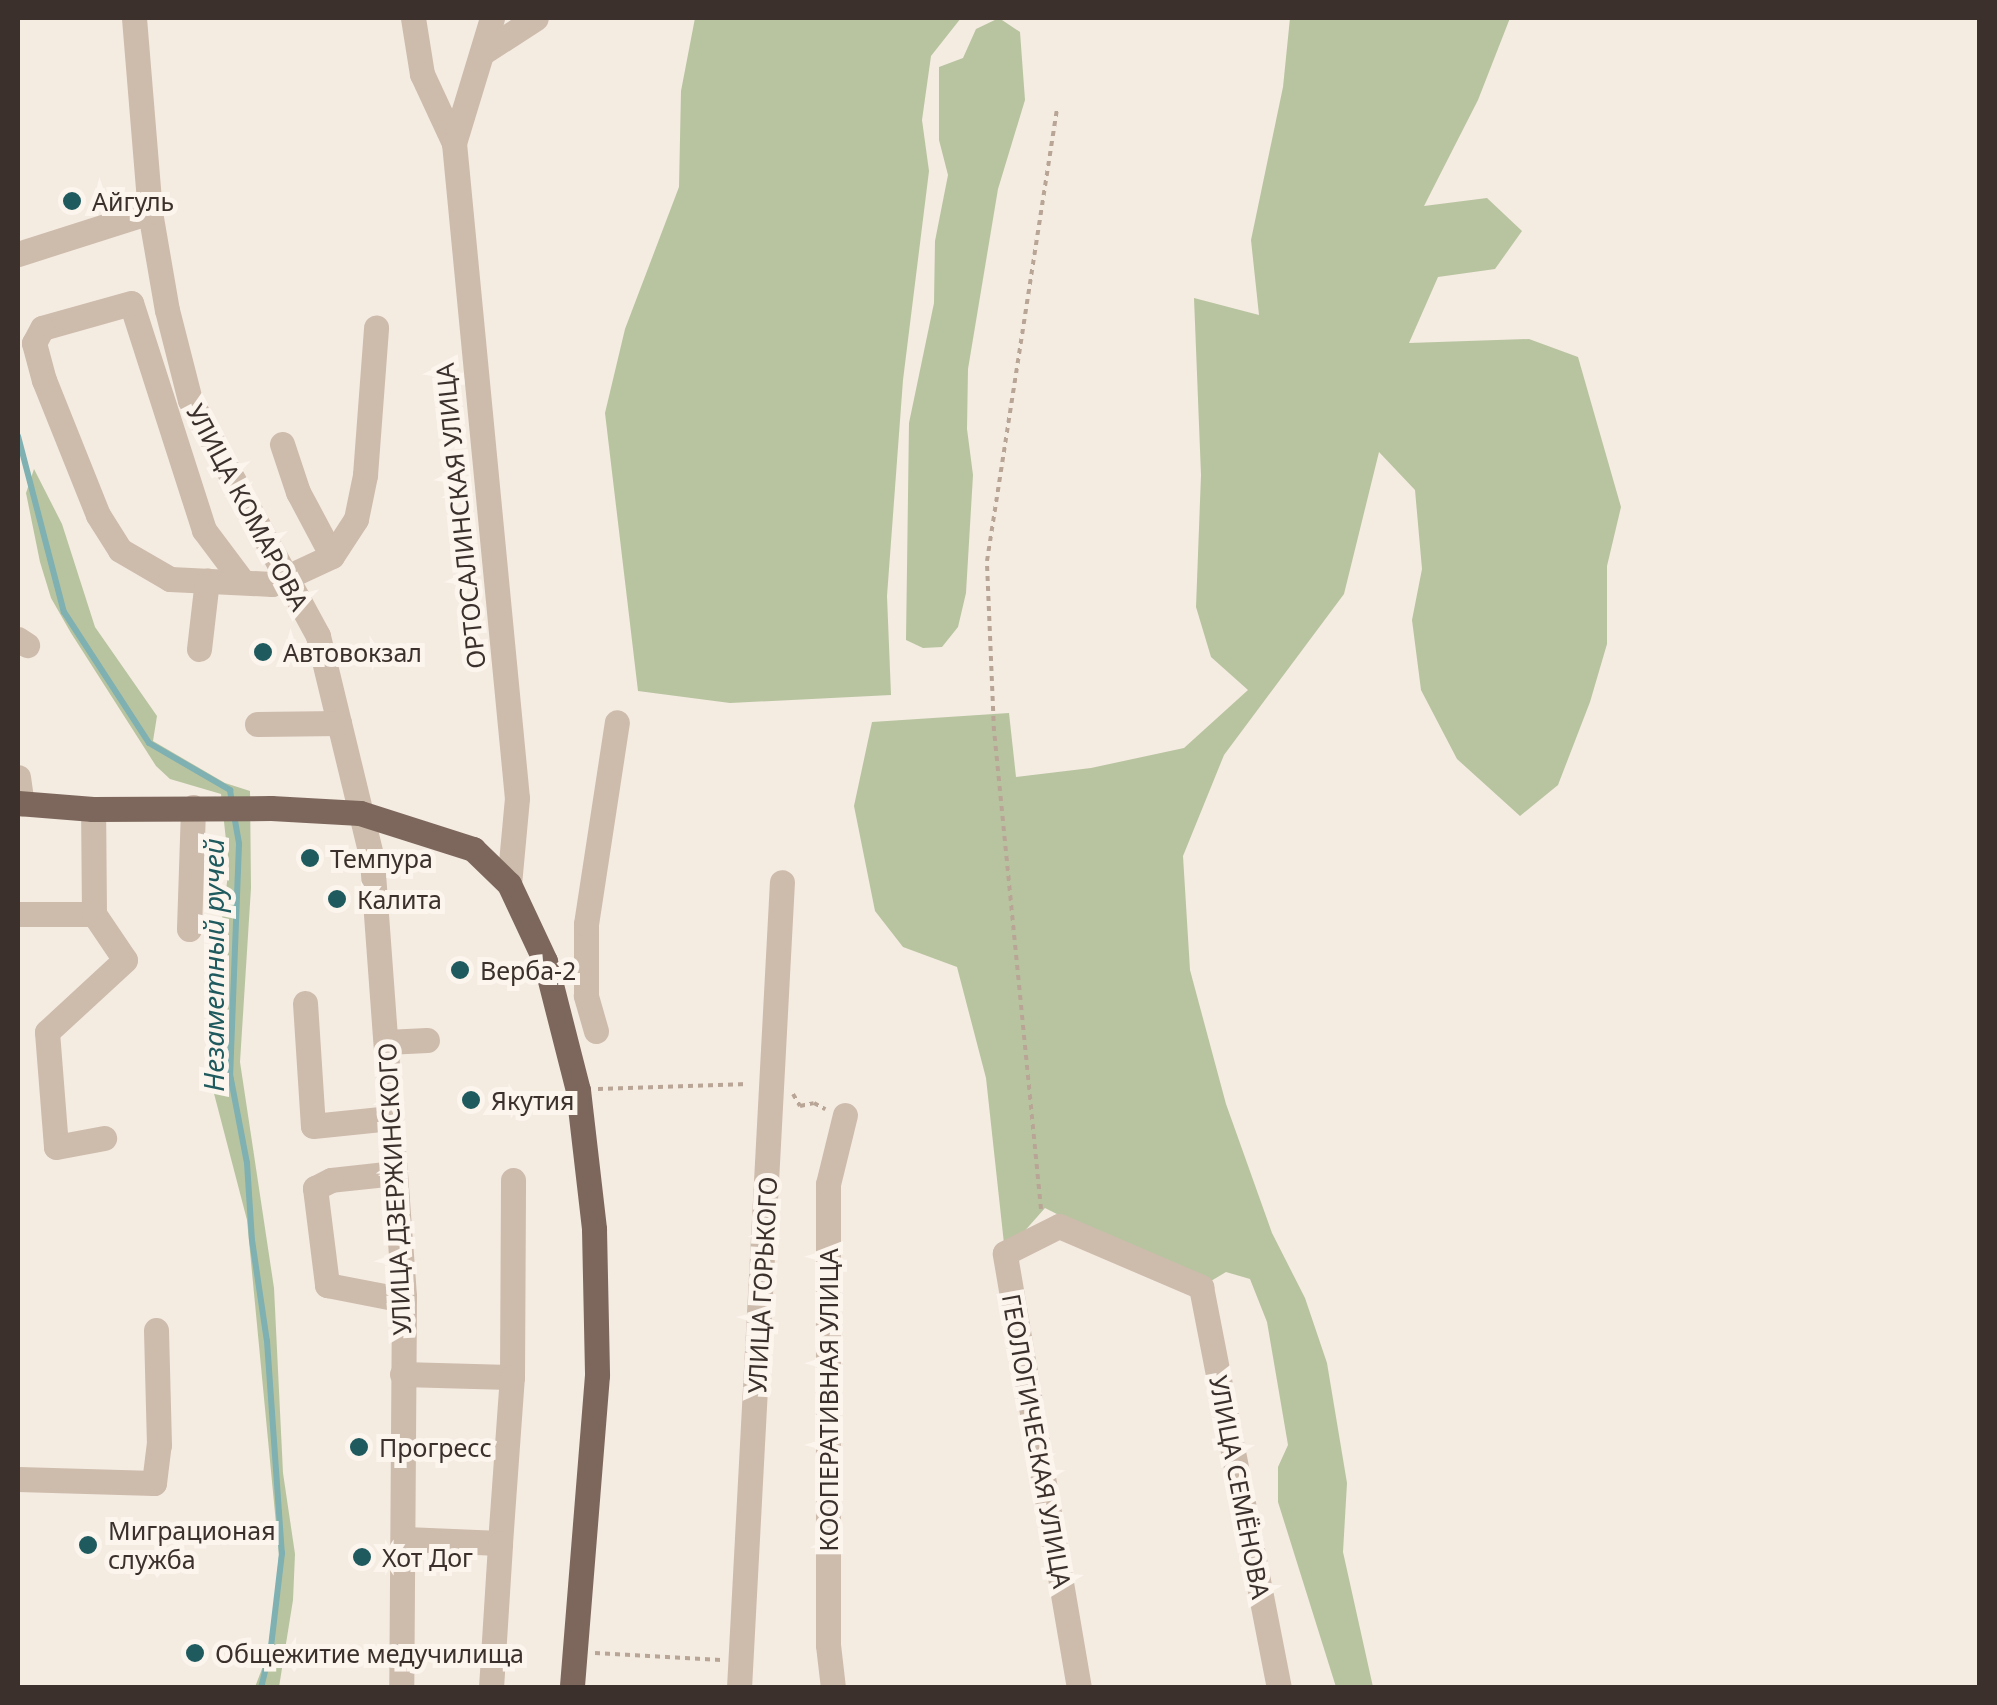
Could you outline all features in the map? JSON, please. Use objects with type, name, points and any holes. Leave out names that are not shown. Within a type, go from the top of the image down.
[{"type":"main road","points":[[20,804],[93,809],[205,807],[360,813],[473,850],[509,884],[545,961],[578,1090],[594,1230],[597,1375],[572,1688]]},
{"type":"street","name":"УЛИЦА КОМАРОВА","points":[[134,18],[150,212],[167,310],[190,400],[318,636],[360,813]]},
{"type":"street","name":"ОРТОСАЛИНСКАЯ УЛИЦА","points":[[413,18],[422,74],[454,143],[517,798],[509,884]]},
{"type":"street","name":"ОРТОСАЛИНСКАЯ УЛИЦА","points":[[454,143],[492,18]]},
{"type":"street","points":[[482,54],[536,18]]},
{"type":"street","points":[[18,254],[150,212]]},
{"type":"street","points":[[243,582],[204,530],[131,304],[42,328],[34,343],[44,380],[98,515],[120,550],[170,579],[243,582],[288,580],[332,556],[356,519],[366,475],[376,327]]},
{"type":"street","points":[[282,444],[298,492],[332,556]]},
{"type":"street","points":[[199,649],[207,580]]},
{"type":"street","points":[[596,1031],[585,981],[589,891],[617,722]]},
{"type":"street","points":[[256,724],[339,724]]},
{"type":"street","points":[[18,777],[20,804]]},
{"type":"street","points":[[189,929],[205,807]]},
{"type":"street","points":[[93,809],[94,914],[125,960],[47,1032],[56,1147],[104,1138]]},
{"type":"street","name":"УЛИЦА ДЗЕРЖИНСКОГО","points":[[360,813],[372,860],[404,1300],[401,1688]]},
{"type":"street","name":"УЛИЦА ГОРЬКОГО","points":[[739,1688],[782,882]]},
{"type":"street","points":[[18,914],[94,914]]},
{"type":"street","points":[[550,988],[585,981]]},
{"type":"street","points":[[305,1003],[313,1126],[391,1118]]},
{"type":"street","points":[[386,1042],[427,1040]]},
{"type":"street","name":"КООПЕРАТИВНАЯ УЛИЦА","points":[[833,1688],[828,1645],[828,1184],[845,1115]]},
{"type":"street","points":[[395,1173],[331,1180],[315,1188],[326,1284],[404,1300]]},
{"type":"street","points":[[491,1688],[512,1377],[513,1180]]},
{"type":"street","name":"УЛИЦА СЕМЁНОВА","points":[[1051,1230],[1201,1287],[1279,1688]]},
{"type":"street","name":"ГЕОЛОГИЧЕСКАЯ УЛИЦА","points":[[1051,1230],[1005,1253],[1079,1688]]},
{"type":"street","points":[[18,1479],[154,1484],[160,1444],[156,1330]]},
{"type":"street","points":[[402,1374],[512,1377]]},
{"type":"street","points":[[405,1539],[500,1543]]},
{"type":"path","points":[[1051,1230],[994,731],[986,561],[1056,109]]},
{"type":"path","points":[[578,1090],[774,1080],[800,1106],[814,1104],[845,1115]]},
{"type":"path","points":[[573,1651],[646,1659],[740,1660]]},
{"type":"green space","points":[[695,18],[961,18],[931,56],[922,120],[929,171],[903,380],[887,596],[891,695],[730,703],[638,691],[605,413],[625,329],[679,187],[681,91]]},
{"type":"green space","points":[[999,18],[1020,32],[1025,100],[998,189],[968,369],[967,429],[973,475],[966,593],[958,627],[942,647],[923,648],[906,640],[909,423],[934,303],[935,241],[948,175],[939,140],[939,67],[963,58],[976,29]]},
{"type":"green space","points":[[1290,18],[1510,18],[1478,100],[1424,206],[1487,198],[1522,231],[1495,269],[1438,277],[1409,343],[1529,339],[1578,357],[1621,507],[1607,566],[1607,644],[1590,702],[1558,785],[1520,816],[1457,759],[1421,690],[1412,620],[1422,569],[1415,490],[1379,452],[1344,594],[1224,755],[1183,856],[1190,970],[1226,1104],[1272,1233],[1305,1298],[1327,1363],[1347,1483],[1343,1552],[1373,1687],[1336,1687],[1278,1502],[1278,1467],[1288,1445],[1267,1322],[1250,1279],[1226,1272],[1201,1287],[1045,1208],[1005,1253],[986,1078],[957,967],[903,947],[875,911],[854,806],[872,722],[1009,713],[1016,777],[1091,768],[1184,748],[1248,690],[1211,657],[1196,607],[1201,475],[1194,298],[1259,315],[1251,240],[1283,87]]},
{"type":"green space","points":[[34,469],[62,524],[95,627],[157,716],[153,741],[225,783],[250,791],[251,888],[240,1062],[274,1288],[283,1473],[295,1554],[293,1600],[279,1687],[255,1687],[270,1648],[279,1555],[247,1220],[211,1082],[207,1028],[229,868],[221,794],[170,779],[156,766],[71,633],[51,598],[40,562],[26,493]]},
{"type":"waterway","name":"Незаметный ручей","points":[[18,436],[64,612],[149,743],[230,790],[232,803]]},
{"type":"waterway","name":"Незаметный ручей","points":[[234,815],[239,844],[230,1074],[247,1163],[252,1240],[267,1341],[282,1553],[271,1647],[261,1688]]},
{"type":"place","name":"Айгуль","points":[[72,201]]},
{"type":"place","name":"Автовокзал","points":[[263,652]]},
{"type":"place","name":"Темпура","points":[[310,858]]},
{"type":"place","name":"Калита","points":[[337,899]]},
{"type":"place","name":"Верба-2","points":[[460,970]]},
{"type":"place","name":"Якутия","points":[[471,1100]]},
{"type":"place","name":"Прогресс","points":[[359,1447]]},
{"type":"place","name":"Миграционая служба","points":[[88,1545]]},
{"type":"place","name":"Хот Дог","points":[[362,1557]]},
{"type":"place","name":"Общежитие медучилища","points":[[195,1653]]}]
